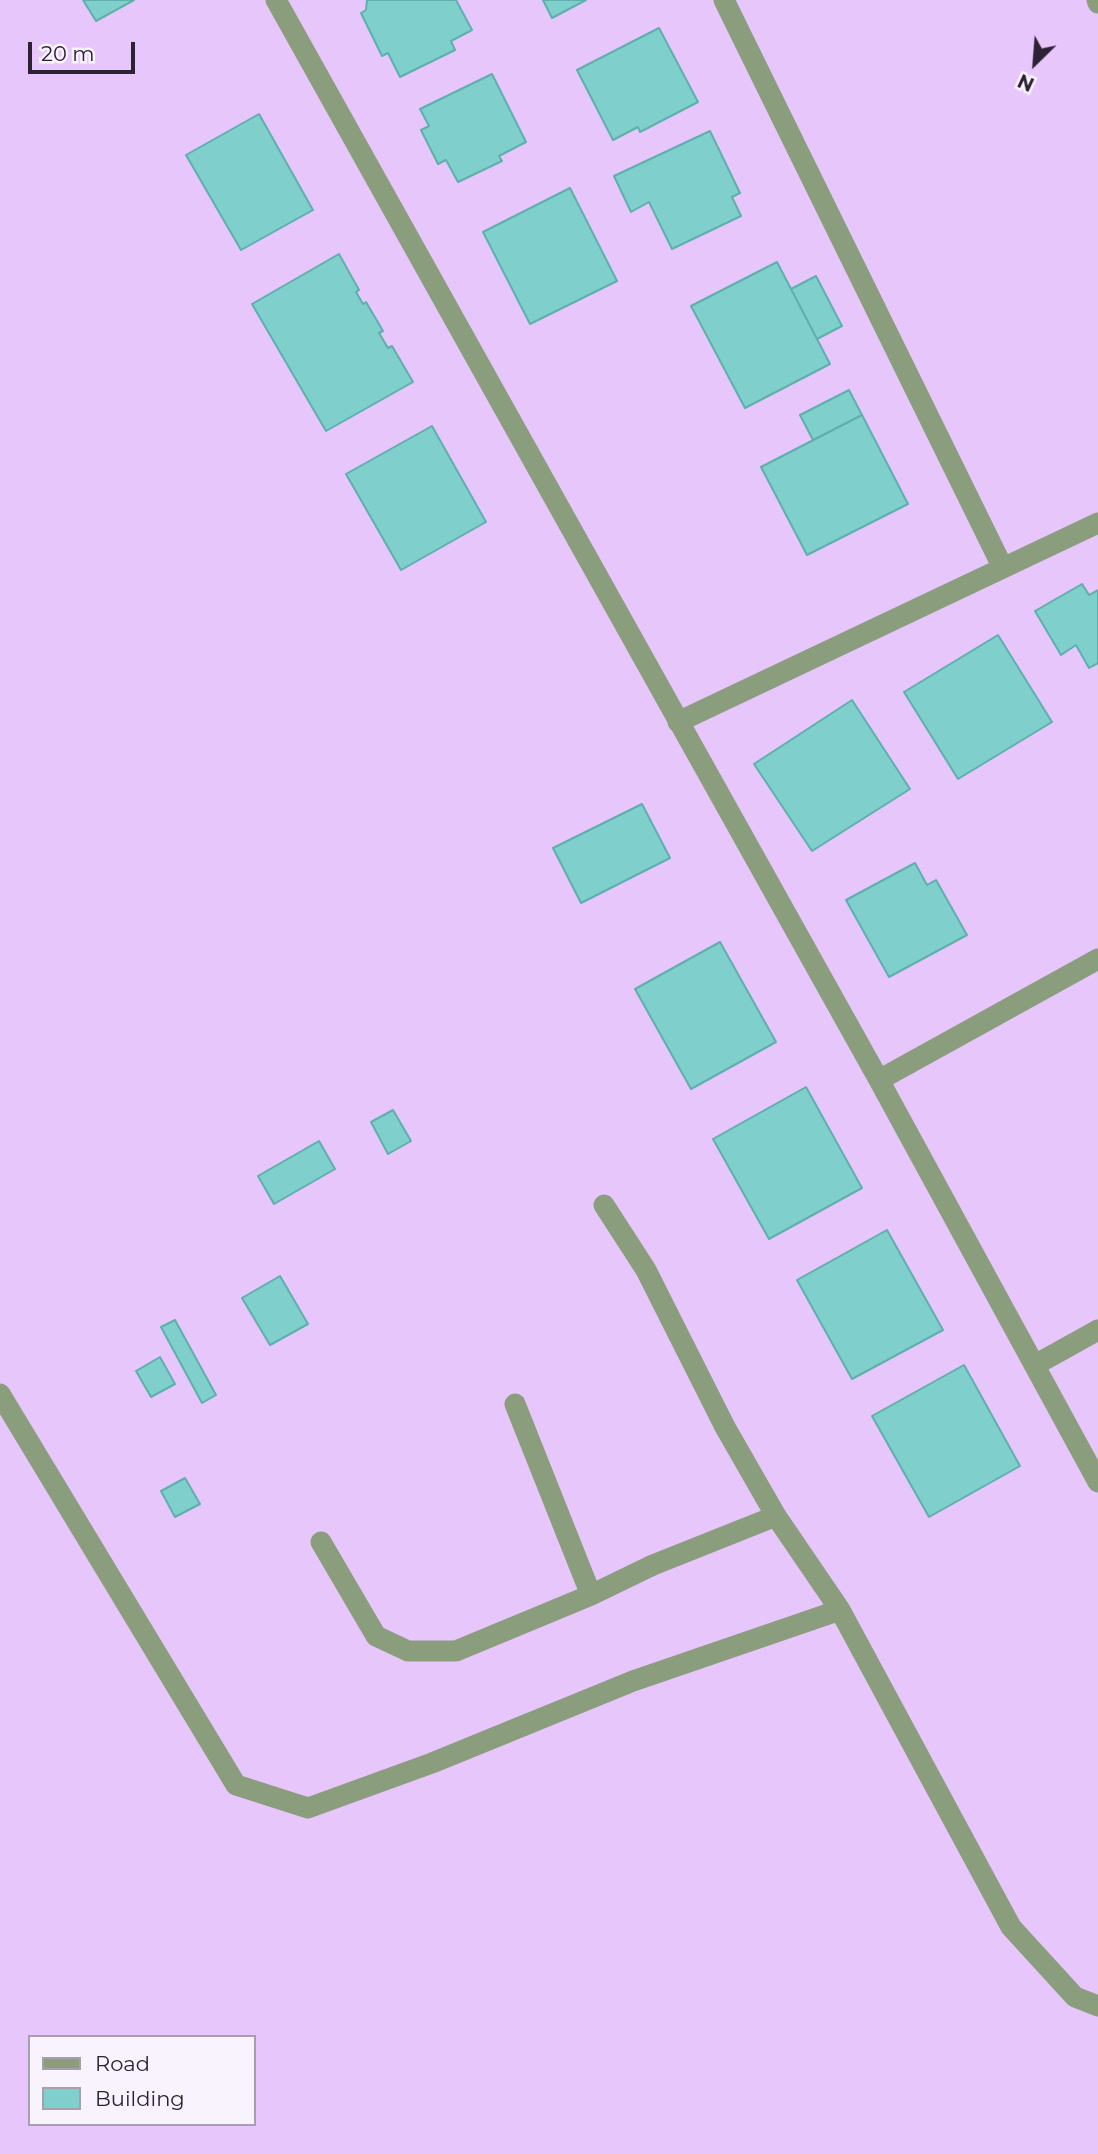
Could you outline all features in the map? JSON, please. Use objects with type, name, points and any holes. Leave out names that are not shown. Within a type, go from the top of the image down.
[{"type":"street","points":[[276,0],[880,1080],[1098,1482]]},
{"type":"street","points":[[724,0],[1003,568]]},
{"type":"street","points":[[678,722],[1098,523]]},
{"type":"street","points":[[880,1080],[1098,959]]},
{"type":"street","points":[[604,1205],[646,1270],[720,1416],[776,1516],[839,1610],[1010,1927],[1075,1997],[1098,2006]]},
{"type":"street","points":[[1035,1365],[1098,1330]]},
{"type":"street","points":[[0,1394],[236,1785],[308,1808],[432,1763],[633,1681],[839,1610]]},
{"type":"street","points":[[514,1404],[591,1595]]},
{"type":"street","points":[[321,1542],[376,1636],[408,1651],[456,1651],[591,1595],[653,1565],[776,1516]]},
{"type":"building","points":[[83,0],[134,0],[96,21]]},
{"type":"building","points":[[367,0],[456,0],[472,30],[451,41],[455,50],[400,77],[388,53],[382,56],[361,13],[366,10]]},
{"type":"building","points":[[543,0],[586,0],[552,18]]},
{"type":"building","points":[[659,28],[698,102],[640,132],[638,127],[613,140],[577,70]]},
{"type":"building","points":[[492,74],[526,142],[499,156],[502,161],[458,182],[446,160],[438,164],[421,130],[429,126],[420,109]]},
{"type":"building","points":[[259,114],[313,210],[241,250],[186,155]]},
{"type":"building","points":[[710,131],[740,193],[732,197],[741,216],[672,249],[649,202],[631,212],[614,176]]},
{"type":"building","points":[[570,188],[617,281],[530,324],[483,232]]},
{"type":"building","points":[[339,254],[359,290],[356,292],[363,304],[366,302],[383,331],[379,333],[388,348],[392,346],[413,382],[326,431],[252,304]]},
{"type":"building","points":[[777,262],[830,364],[745,408],[691,306]]},
{"type":"building","points":[[816,276],[842,326],[817,339],[791,289]]},
{"type":"building","points":[[849,390],[862,415],[813,440],[800,415]]},
{"type":"building","points":[[862,415],[908,504],[807,555],[761,467]]},
{"type":"building","points":[[432,426],[486,522],[401,570],[346,474]]},
{"type":"building","points":[[1082,584],[1089,595],[1098,590],[1098,663],[1089,668],[1076,645],[1061,655],[1035,611]]},
{"type":"building","points":[[998,635],[1052,722],[958,779],[904,692]]},
{"type":"building","points":[[852,700],[910,789],[812,851],[754,764]]},
{"type":"building","points":[[642,804],[670,858],[581,903],[553,848]]},
{"type":"building","points":[[915,863],[927,885],[936,880],[967,935],[889,977],[846,900]]},
{"type":"building","points":[[720,942],[776,1042],[691,1089],[635,989]]},
{"type":"building","points":[[806,1087],[862,1188],[769,1239],[713,1139]]},
{"type":"building","points":[[393,1110],[411,1141],[388,1154],[371,1122]]},
{"type":"building","points":[[319,1141],[335,1169],[274,1204],[258,1176]]},
{"type":"building","points":[[887,1230],[943,1330],[852,1379],[797,1280]]},
{"type":"building","points":[[280,1276],[308,1324],[270,1345],[242,1298]]},
{"type":"building","points":[[175,1320],[216,1395],[202,1403],[161,1327]]},
{"type":"building","points":[[160,1357],[175,1384],[151,1397],[136,1371]]},
{"type":"building","points":[[964,1365],[1020,1466],[929,1517],[872,1416]]},
{"type":"building","points":[[185,1478],[200,1504],[175,1517],[161,1491]]}]
